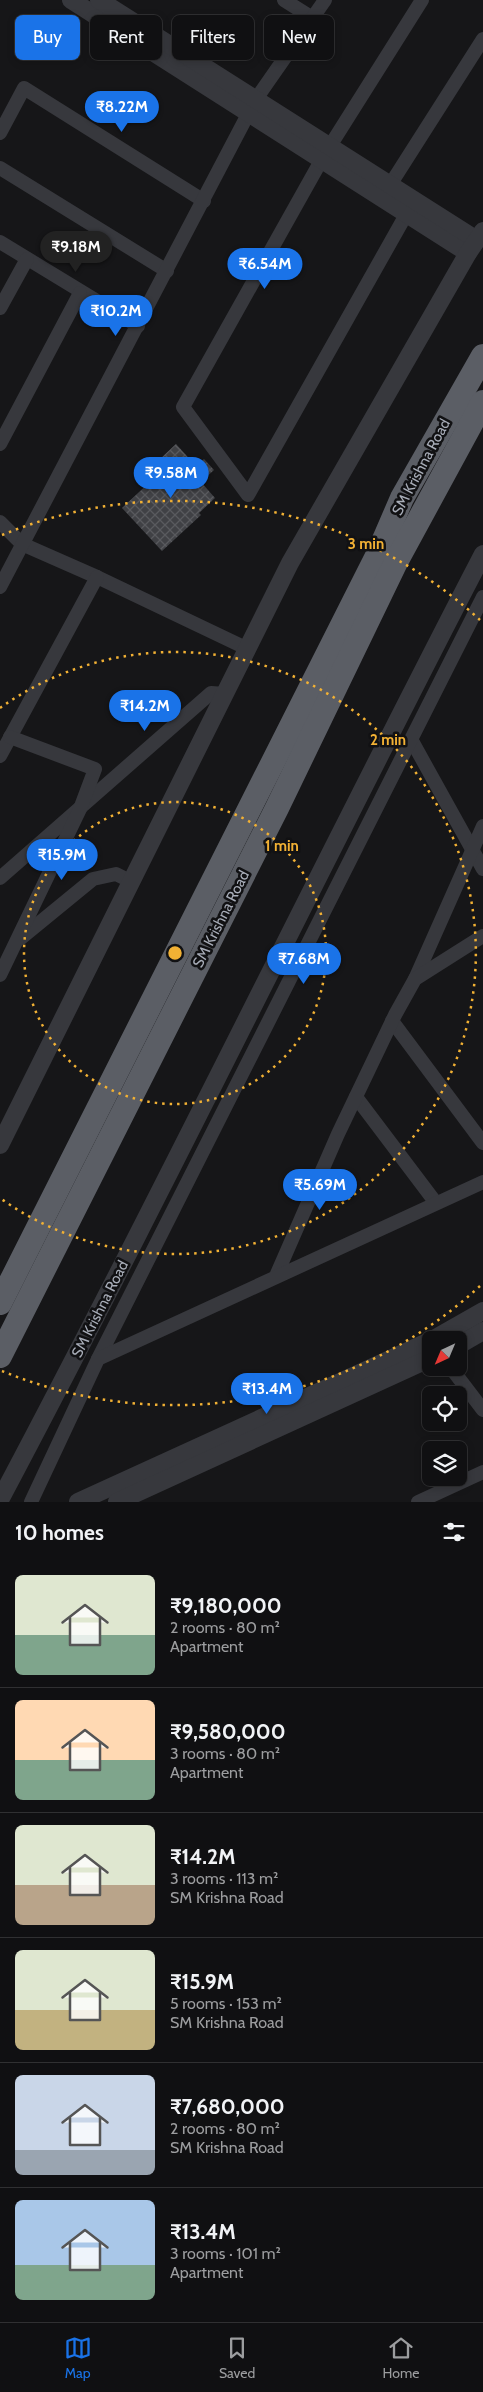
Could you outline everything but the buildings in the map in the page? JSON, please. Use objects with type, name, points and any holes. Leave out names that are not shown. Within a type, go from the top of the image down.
[{"type":"highway","name":"SM Krishna Road","points":[[0,1356],[277,808],[387,559],[402,498],[483,356]]},
{"type":"highway","name":"SM Krishna Road","points":[[0,1304],[387,559],[483,402]]},
{"type":"street","points":[[71,0],[252,106],[326,153],[407,213],[476,241]]},
{"type":"street","points":[[99,0],[252,106]]},
{"type":"street","points":[[284,0],[308,15]]},
{"type":"street","points":[[316,15],[325,0]]},
{"type":"street","points":[[407,213],[248,495],[182,407],[326,153],[422,0]]},
{"type":"street","points":[[390,185],[483,39]]},
{"type":"street","points":[[0,587],[204,201],[252,106],[285,60]]},
{"type":"street","points":[[0,133],[24,88],[204,201]]},
{"type":"street","points":[[326,153],[390,185],[476,241]]},
{"type":"street","points":[[0,168],[167,271]]},
{"type":"street","points":[[0,1145],[290,563],[476,241]]},
{"type":"street","points":[[0,242],[138,326]]},
{"type":"street","points":[[0,308],[27,259]]},
{"type":"street","points":[[0,444],[80,292]]},
{"type":"street","points":[[0,522],[22,544],[97,577],[248,649]]},
{"type":"street","name":"SM Krishna Road","points":[[0,1500],[82,1345],[387,738],[483,554]]},
{"type":"street","points":[[0,756],[97,577]]},
{"type":"street","points":[[31,1502],[98,1359],[412,741],[483,597]]},
{"type":"street","points":[[0,878],[211,693],[226,694]]},
{"type":"street","points":[[0,975],[80,809],[95,770],[10,737]]},
{"type":"street","points":[[412,741],[483,869]]},
{"type":"street","points":[[276,1276],[356,1097],[392,1021],[415,979],[483,826]]},
{"type":"street","points":[[0,956],[93,879],[116,874],[132,882]]},
{"type":"street","points":[[415,979],[483,936]]},
{"type":"street","points":[[392,1021],[483,1143]]},
{"type":"street","points":[[356,1097],[436,1203]]},
{"type":"street","points":[[98,1359],[483,1182]]},
{"type":"street","points":[[78,1502],[432,1340],[483,1311]]},
{"type":"street","points":[[468,1340],[483,1331]]},
{"type":"street","points":[[117,1502],[422,1362]]},
{"type":"street","points":[[457,1376],[483,1410]]},
{"type":"street","points":[[418,1502],[483,1472]]}]
